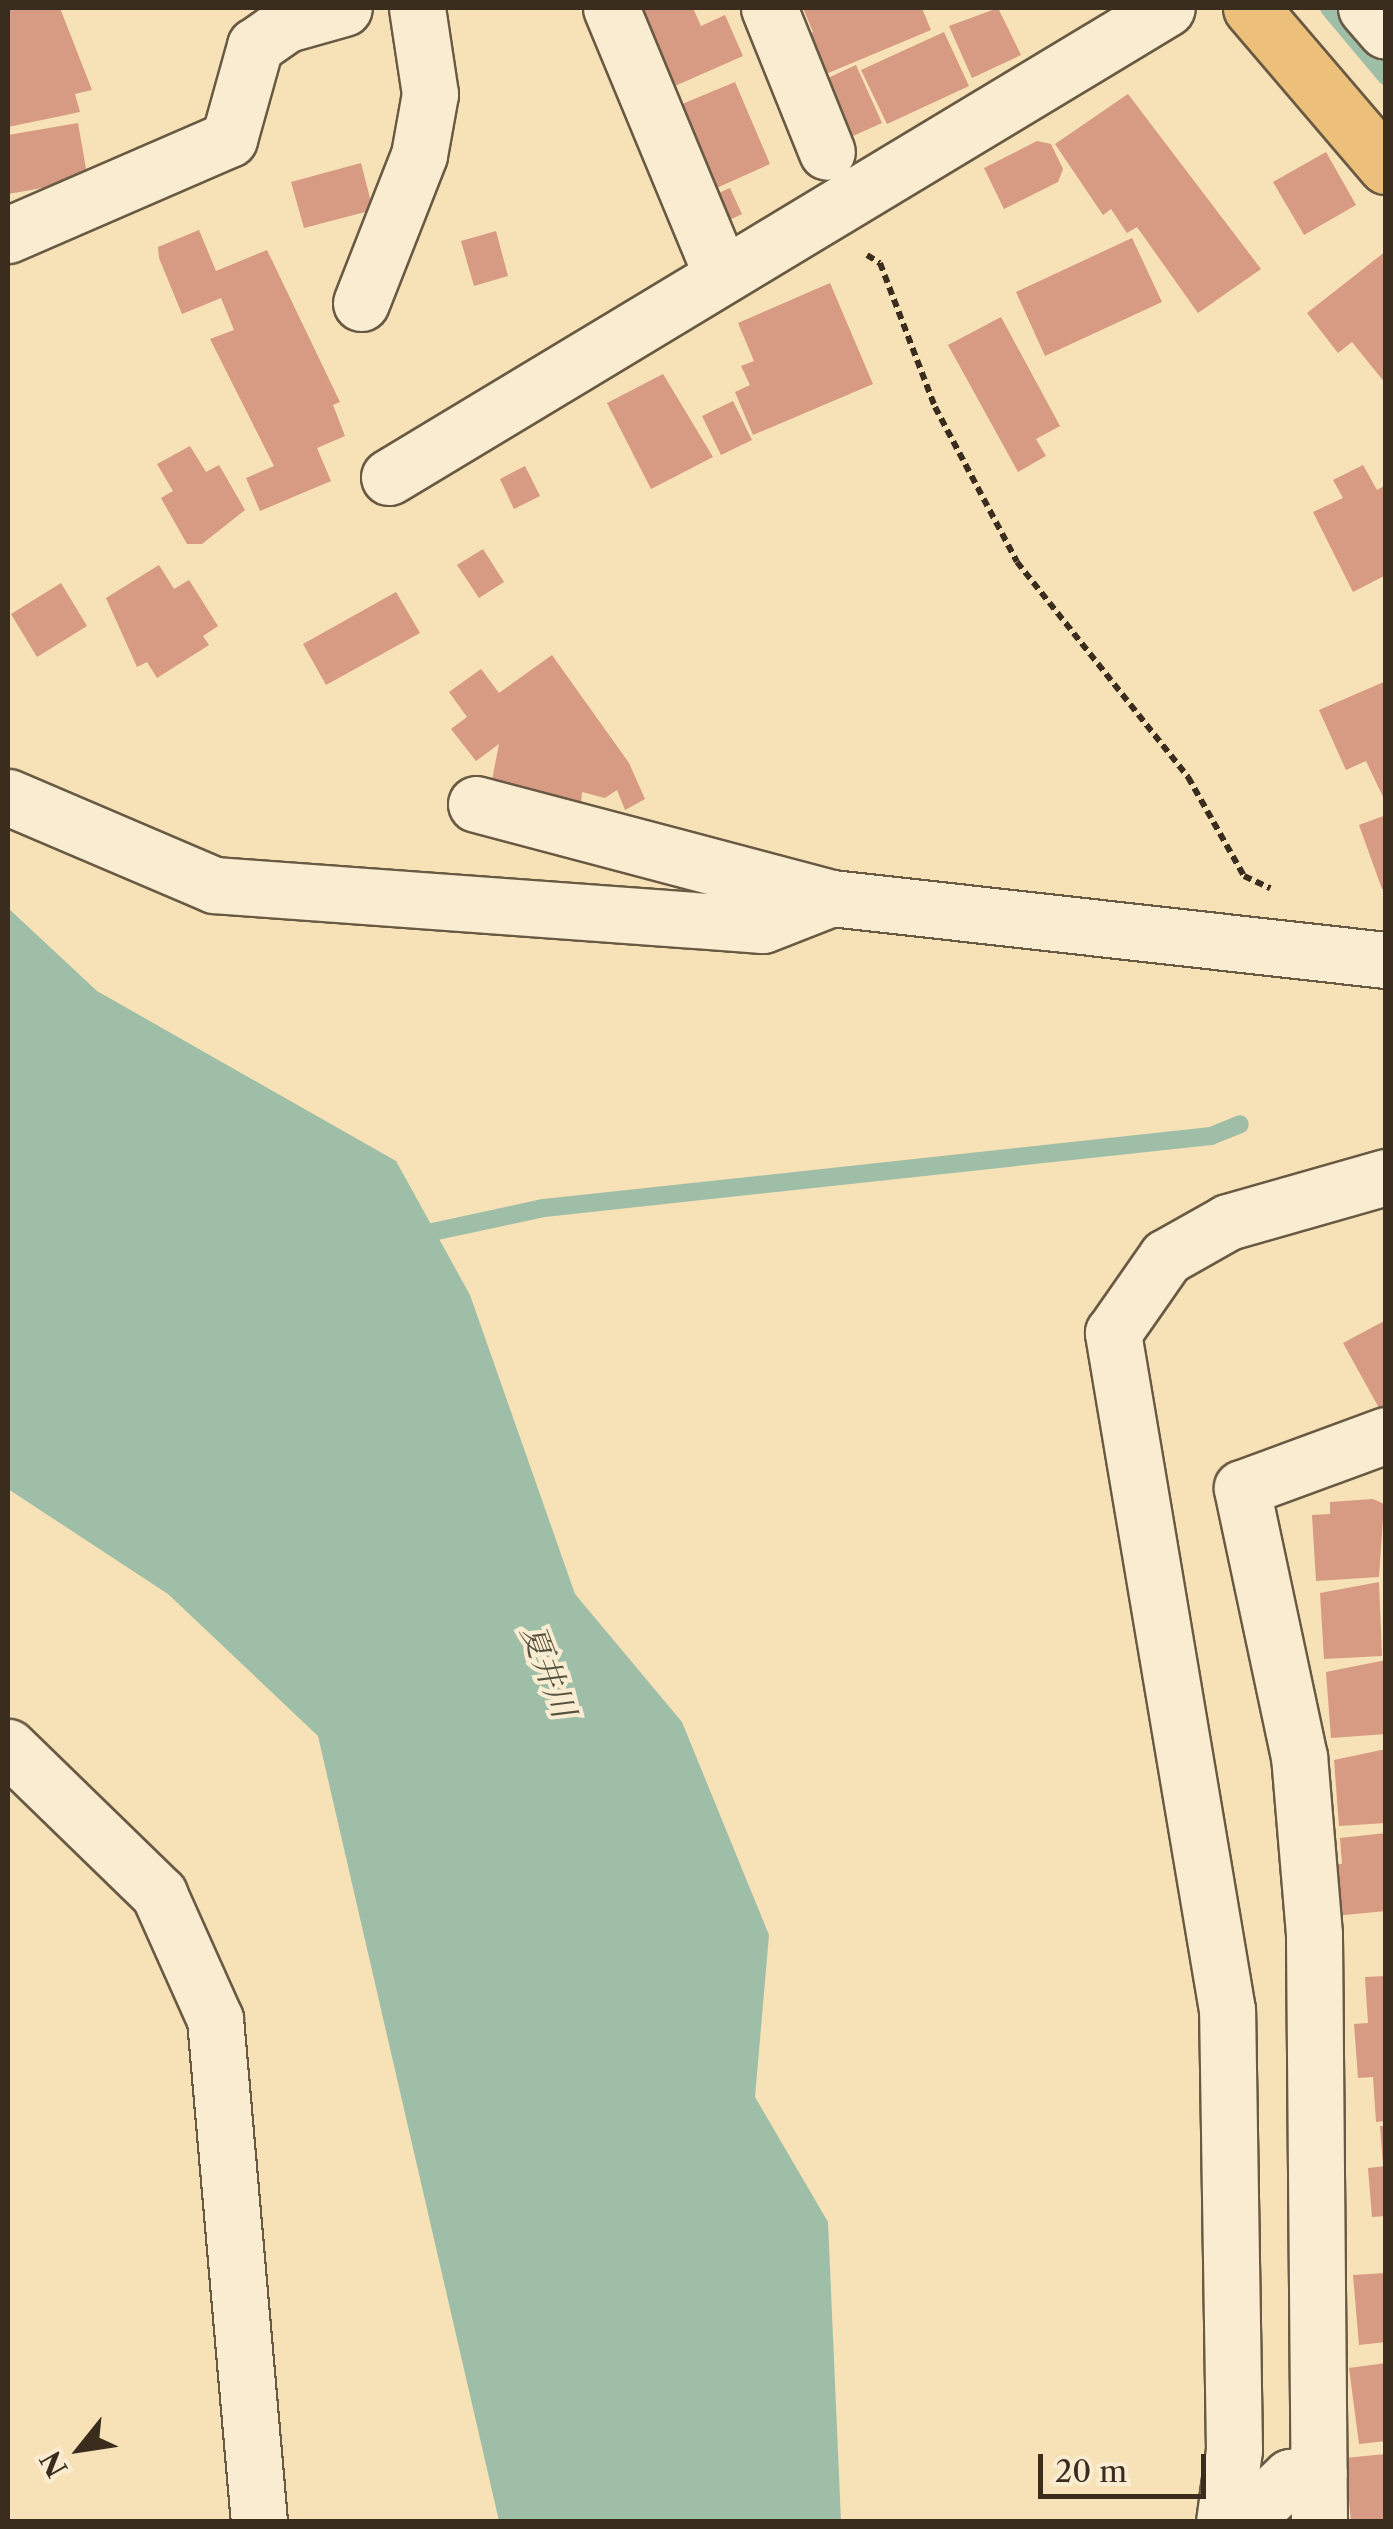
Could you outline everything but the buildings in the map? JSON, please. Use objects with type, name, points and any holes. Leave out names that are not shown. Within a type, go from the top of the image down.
[{"type":"main road","points":[[1251,8],[1386,166]]},
{"type":"street","points":[[8,236],[230,139],[254,46],[287,24],[344,8]]},
{"type":"street","points":[[360,304],[418,154],[430,94],[417,8]]},
{"type":"street","points":[[611,8],[720,271]]},
{"type":"street","points":[[770,8],[827,152]]},
{"type":"street","points":[[389,476],[720,271],[1167,8]]},
{"type":"street","points":[[1366,8],[1386,31]]},
{"type":"street","points":[[8,797],[214,886],[763,925],[832,898]]},
{"type":"street","points":[[476,804],[832,898],[1386,960]]},
{"type":"street","points":[[1224,2522],[1234,2450],[1228,2010],[1113,1333],[1166,1257],[1228,1222],[1386,1177]]},
{"type":"street","points":[[1319,2497],[1312,1914],[1299,1757],[1242,1488],[1386,1435]]},
{"type":"street","points":[[8,1748],[158,1894],[214,2019],[260,2522]]},
{"type":"street","points":[[1243,2522],[1290,2477],[1319,2497]]},
{"type":"path","points":[[857,250],[880,263],[935,407],[1017,562],[1188,776],[1244,876],[1291,897]]},
{"type":"water","name":"夏井川","points":[[8,908],[97,991],[396,1161],[470,1295],[575,1594],[682,1722],[769,1935],[755,2097],[828,2222],[841,2521],[499,2521],[318,1736],[168,1594],[8,1489]]},
{"type":"waterway","points":[[1329,8],[1386,76]]},
{"type":"waterway","points":[[414,1236],[544,1208],[1211,1136],[1240,1124]]}]
